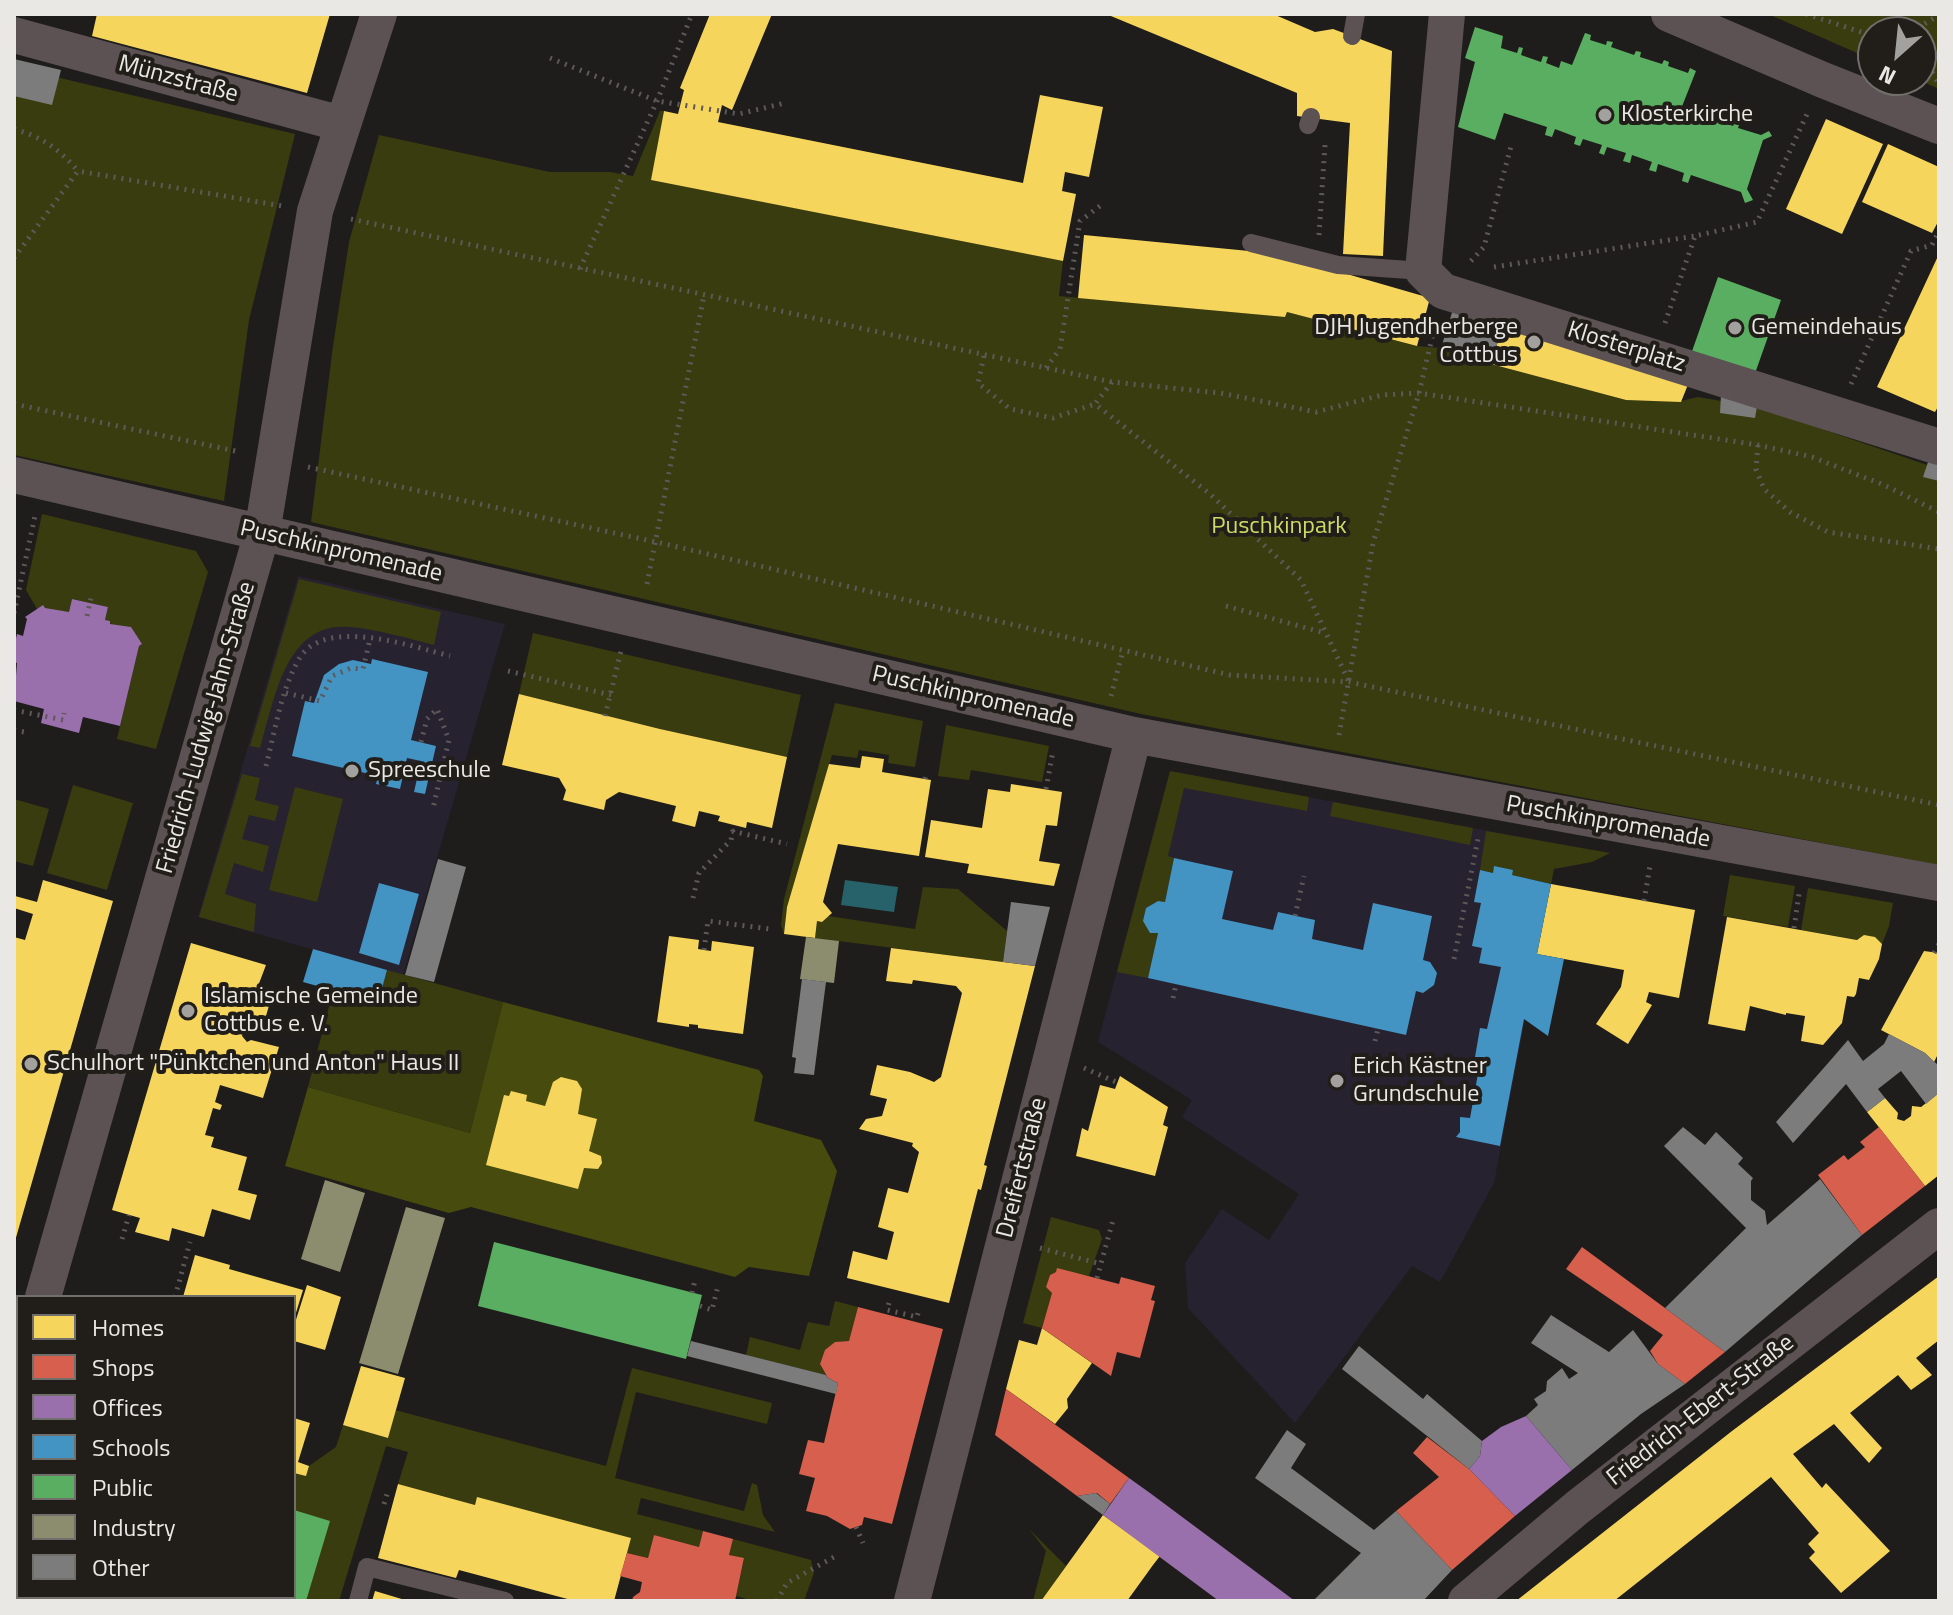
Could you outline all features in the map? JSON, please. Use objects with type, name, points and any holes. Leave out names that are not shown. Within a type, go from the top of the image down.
[{"type":"street","name":"Friedrich-Ludwig-Jahn-Straße","points":[[44,1295],[262,533],[315,211],[379,14]]},
{"type":"street","points":[[1433,281],[1447,14]]},
{"type":"street","points":[[1690,18],[1823,80],[1939,126]]},
{"type":"street","name":"Münzstraße","points":[[14,35],[342,124]]},
{"type":"street","name":"Klosterplatz","points":[[1433,281],[1654,357],[1939,447]]},
{"type":"street","name":"Puschkinpromenade","points":[[14,475],[1134,735],[1939,883]]},
{"type":"street","name":"Dreifertstraße","points":[[912,1601],[1134,735]]},
{"type":"street","name":"Friedrich-Ebert-Straße","points":[[1466,1601],[1578,1507],[1939,1226]]},
{"type":"lane","points":[[1352,36],[1356,14]]},
{"type":"lane","name":"Klosterplatz","points":[[1251,243],[1338,265],[1433,281]]},
{"type":"lane","points":[[358,1601],[367,1567],[505,1601]]},
{"type":"path","points":[[580,270],[657,101],[692,14]]},
{"type":"path","points":[[1806,14],[1857,31]]},
{"type":"path","points":[[550,58],[657,101],[739,114],[785,103]]},
{"type":"path","points":[[1494,267],[1695,236],[1757,222],[1823,80]]},
{"type":"path","points":[[1309,121],[1325,134],[1318,260]]},
{"type":"path","points":[[14,129],[33,135],[58,149],[78,171],[315,211],[1112,382],[1220,393],[1316,412],[1382,395],[1419,393],[1758,445],[1812,457],[1884,485],[1939,512]]},
{"type":"path","points":[[1337,749],[1373,543],[1419,393],[1433,281],[1484,247],[1511,146]]},
{"type":"path","points":[[14,258],[78,171]]},
{"type":"path","points":[[1046,368],[1060,349],[1080,221],[1100,206]]},
{"type":"path","points":[[1837,415],[1911,251],[1932,245],[1939,231]]},
{"type":"path","points":[[1654,357],[1695,236]]},
{"type":"path","points":[[646,586],[704,295]]},
{"type":"path","points":[[984,356],[978,383],[1010,409],[1053,418],[1095,404],[1112,382]]},
{"type":"path","points":[[14,404],[656,542],[1230,675],[1349,682],[1939,805]]},
{"type":"path","points":[[1095,404],[1210,494],[1301,580],[1349,682]]},
{"type":"path","points":[[1758,445],[1756,469],[1764,489],[1790,512],[1828,532],[1939,549]]},
{"type":"path","points":[[14,613],[36,513]]},
{"type":"path","points":[[87,616],[92,593]]},
{"type":"path","points":[[1226,606],[1326,633]]},
{"type":"path","points":[[266,766],[286,693],[300,656],[310,645],[339,635],[450,656]]},
{"type":"path","points":[[286,693],[320,701],[332,676],[351,668],[363,669],[370,639]]},
{"type":"path","points":[[605,716],[620,653]]},
{"type":"path","points":[[508,671],[611,695]]},
{"type":"path","points":[[421,742],[427,719],[437,709],[449,740],[433,808]]},
{"type":"path","points":[[14,710],[63,720],[64,713]]},
{"type":"path","points":[[14,730],[29,733]]},
{"type":"path","points":[[1046,789],[1054,747]]},
{"type":"path","points":[[693,898],[699,873],[731,840],[733,828],[787,844]]},
{"type":"path","points":[[1454,959],[1479,830]]},
{"type":"path","points":[[1644,901],[1651,860]]},
{"type":"path","points":[[1295,916],[1304,876]]},
{"type":"path","points":[[1794,928],[1801,886]]},
{"type":"path","points":[[704,950],[708,921],[770,929]]},
{"type":"path","points":[[1934,953],[1939,944]]},
{"type":"path","points":[[1173,998],[1176,984]]},
{"type":"path","points":[[1375,1041],[1378,1029]]},
{"type":"path","points":[[1090,1070],[1116,1082]]},
{"type":"path","points":[[122,1239],[129,1215]]},
{"type":"path","points":[[1097,1278],[1113,1220]]},
{"type":"path","points":[[176,1295],[190,1242]]},
{"type":"path","points":[[1043,1249],[1101,1264]]},
{"type":"path","points":[[692,1293],[695,1280]]},
{"type":"path","points":[[700,1306],[712,1310],[718,1286]]},
{"type":"path","points":[[889,1303],[887,1310],[902,1316],[917,1317],[919,1310]]},
{"type":"path","points":[[384,1504],[388,1491]]},
{"type":"path","points":[[856,1527],[863,1543]]},
{"type":"path","points":[[777,1601],[787,1583],[834,1557]]},
{"type":"shaded area","name":"Spreeschule","points":[[298,576],[505,624],[403,975],[198,917]]},
{"type":"shaded area","name":"Erich Kästner Grundschule","points":[[1170,771],[1558,844],[1494,1183],[1440,1282],[1412,1266],[1295,1423],[1188,1308],[1185,1263],[1222,1209],[1269,1240],[1299,1194],[1182,1117],[1192,1100],[1098,1042]]},
{"type":"green space","points":[[1768,14],[1939,14],[1939,89],[1937,16],[1857,16],[1857,53]]},
{"type":"green space","points":[[14,67],[295,134],[249,320],[224,501],[14,455]]},
{"type":"green space","name":"Puschkinpark","points":[[660,111],[664,111],[652,180],[1063,261],[1059,296],[1285,317],[1287,312],[1417,346],[1441,348],[1626,400],[1681,401],[1698,397],[1757,407],[1939,469],[1939,865],[1141,714],[311,522],[349,242],[379,135],[550,172],[610,172],[633,176]]},
{"type":"green space","points":[[42,514],[196,551],[208,572],[156,749],[117,739],[142,644],[105,620],[108,607],[72,599],[69,612],[37,609],[26,590]]},
{"type":"green space","points":[[299,579],[441,612],[434,645],[349,627],[327,629],[310,637],[296,651],[286,668],[260,748],[250,746]]},
{"type":"green space","points":[[533,633],[801,695],[787,757],[519,694]]},
{"type":"green space","points":[[835,703],[923,721],[915,767],[888,763],[889,755],[859,750],[857,758],[832,755],[787,907],[784,934],[781,925],[784,899]]},
{"type":"green space","points":[[946,725],[1049,746],[1042,782],[971,770],[969,780],[938,776]]},
{"type":"green space","points":[[1170,771],[1309,797],[1307,811],[1184,788],[1168,856],[1174,858],[1165,902],[1158,901],[1146,908],[1150,932],[1158,933],[1148,978],[1117,972]]},
{"type":"green space","points":[[242,774],[260,778],[255,800],[279,806],[275,821],[249,815],[242,839],[269,846],[263,872],[234,863],[225,894],[256,904],[254,932],[199,917]]},
{"type":"green space","points":[[73,785],[133,803],[107,890],[47,873]]},
{"type":"green space","points":[[295,787],[343,799],[317,902],[269,890]]},
{"type":"green space","points":[[14,799],[49,809],[33,866],[14,861]]},
{"type":"green space","points":[[1333,802],[1473,828],[1470,845],[1330,816]]},
{"type":"green space","points":[[1486,831],[1610,853],[1592,862],[1554,869],[1551,884],[1512,875],[1494,867],[1493,873],[1480,870]]},
{"type":"green space","points":[[1730,875],[1795,886],[1788,927],[1723,916]]},
{"type":"green space","points":[[923,887],[958,889],[1007,931],[1003,962],[815,938],[817,921],[822,922],[828,916],[915,929]]},
{"type":"green space","points":[[1808,888],[1893,903],[1882,944],[1801,930]]},
{"type":"green space","points":[[387,970],[503,1002],[470,1133],[308,1087],[333,991],[377,1003]]},
{"type":"green space","points":[[503,1002],[759,1070],[763,1076],[754,1121],[821,1140],[837,1171],[809,1276],[749,1267],[735,1277],[471,1207],[449,1213],[285,1166],[308,1087],[470,1133]]},
{"type":"green space","points":[[1051,1217],[1099,1230],[1102,1239],[1089,1276],[1056,1272],[1050,1275],[1046,1287],[1052,1293],[1042,1328],[1023,1323]]},
{"type":"green space","points":[[835,1301],[858,1307],[849,1341],[833,1344],[822,1358],[820,1364],[826,1375],[746,1355],[750,1337],[800,1350],[808,1322],[829,1326]]},
{"type":"green space","points":[[632,1368],[772,1403],[767,1424],[636,1392],[615,1478],[744,1511],[752,1483],[757,1485],[763,1515],[775,1532],[641,1498],[637,1514],[703,1531],[699,1547],[654,1535],[648,1558],[477,1498],[475,1505],[398,1484],[408,1452],[386,1446],[339,1601],[14,1601],[16,1533],[16,1599],[296,1599],[296,1472],[306,1475],[309,1466],[336,1447],[343,1425],[388,1438],[395,1410],[606,1466]]},
{"type":"green space","points":[[1029,1529],[1066,1566],[1041,1601],[1033,1601],[1046,1551]]},
{"type":"green space","points":[[733,1539],[811,1560],[814,1573],[804,1601],[754,1601],[736,1596],[744,1559],[729,1555]]},
{"type":"water","points":[[845,880],[898,887],[894,912],[841,905]]},
{"type":"building: Homes","points":[[97,14],[330,14],[307,93],[92,36]]},
{"type":"building: Homes","points":[[710,14],[772,14],[732,110],[722,105],[718,122],[1023,183],[1040,95],[1103,107],[1089,177],[1065,172],[1062,191],[1076,194],[1063,261],[651,180],[664,111],[678,114],[684,90],[680,88]]},
{"type":"building: Homes","points":[[1106,14],[1273,14],[1315,32],[1333,29],[1392,51],[1383,256],[1343,254],[1350,123],[1297,116],[1297,93]]},
{"type":"building: Homes","points":[[1826,119],[1883,144],[1842,234],[1786,209]]},
{"type":"building: Homes","points":[[1888,144],[1939,167],[1939,220],[1932,233],[1862,202]]},
{"type":"building: Homes","points":[[1084,235],[1249,251],[1302,261],[1430,298],[1417,346],[1287,312],[1285,317],[1078,298]]},
{"type":"building: Homes","points":[[1939,254],[1939,405],[1935,412],[1877,387]]},
{"type":"building: Homes","name":"DJH Jugendherberge Cottbus","points":[[1505,319],[1689,382],[1681,402],[1626,400],[1491,364]]},
{"type":"building: Homes","points":[[519,694],[787,757],[772,828],[747,822],[746,828],[718,821],[720,816],[699,811],[695,827],[672,821],[676,806],[619,792],[606,800],[604,810],[563,800],[566,790],[559,778],[502,765]]},
{"type":"building: Homes","points":[[862,756],[884,759],[882,772],[931,780],[919,856],[838,844],[823,902],[832,913],[822,922],[817,921],[815,938],[784,934],[787,907],[829,764],[860,768]]},
{"type":"building: Homes","points":[[1011,784],[1062,792],[1057,826],[1046,825],[1039,861],[1060,864],[1054,886],[967,873],[969,864],[925,857],[931,820],[982,828],[988,789],[1010,792]]},
{"type":"building: Homes","points":[[43,880],[113,901],[15,1241],[14,937],[25,940],[33,914],[14,908],[14,900],[15,896],[37,902]]},
{"type":"building: Homes","points":[[1551,884],[1695,910],[1679,998],[1649,992],[1646,1002],[1652,1005],[1628,1044],[1596,1024],[1621,987],[1624,970],[1537,954]]},
{"type":"building: Homes","points":[[1727,917],[1857,940],[1864,935],[1875,937],[1882,944],[1869,980],[1859,978],[1854,997],[1847,996],[1842,1023],[1823,1045],[1801,1041],[1805,1016],[1786,1015],[1750,1006],[1745,1031],[1708,1024]]},
{"type":"building: Homes","points":[[669,936],[699,940],[698,949],[711,951],[712,941],[754,947],[743,1034],[698,1028],[698,1025],[689,1024],[689,1027],[657,1022]]},
{"type":"building: Homes","points":[[191,943],[266,965],[255,994],[271,999],[263,1026],[247,1021],[242,1036],[247,1042],[251,1040],[279,1047],[263,1098],[220,1085],[215,1102],[222,1105],[220,1110],[213,1108],[205,1135],[214,1137],[211,1147],[247,1157],[238,1190],[257,1195],[250,1220],[212,1209],[204,1237],[172,1228],[169,1241],[135,1232],[140,1218],[112,1210]]},
{"type":"building: Homes","points":[[891,948],[1035,966],[984,1165],[987,1166],[981,1190],[978,1189],[949,1303],[847,1278],[853,1251],[887,1260],[894,1232],[878,1227],[888,1188],[908,1193],[919,1152],[912,1146],[913,1143],[859,1129],[866,1119],[882,1116],[887,1099],[870,1095],[877,1065],[910,1072],[934,1082],[941,1077],[962,993],[956,986],[913,980],[912,984],[886,981]]},
{"type":"building: Homes","points":[[1924,951],[1939,953],[1939,1052],[1934,1062],[1925,1053],[1881,1030]]},
{"type":"building: Homes","points":[[1120,1076],[1168,1107],[1163,1125],[1168,1127],[1155,1176],[1076,1156],[1082,1128],[1088,1131],[1100,1085],[1115,1089]]},
{"type":"building: Homes","points":[[561,1077],[577,1081],[582,1089],[578,1114],[597,1119],[589,1151],[601,1156],[602,1163],[598,1169],[584,1168],[578,1189],[486,1165],[504,1095],[509,1096],[511,1091],[527,1095],[526,1101],[545,1106],[553,1082]]},
{"type":"building: Homes","points":[[1939,1093],[1939,1175],[1925,1186],[1867,1112],[1885,1098],[1898,1113],[1897,1119],[1904,1121],[1911,1116],[1912,1106],[1921,1107]]},
{"type":"building: Homes","points":[[195,1255],[230,1265],[229,1269],[303,1290],[296,1313],[296,1295],[184,1295]]},
{"type":"building: Homes","points":[[1939,1276],[1939,1340],[1916,1358],[1932,1375],[1911,1390],[1898,1375],[1850,1413],[1882,1448],[1869,1463],[1834,1424],[1793,1454],[1822,1488],[1826,1483],[1890,1551],[1841,1593],[1809,1558],[1815,1552],[1808,1544],[1819,1533],[1771,1477],[1614,1601],[1516,1601],[1732,1431]]},
{"type":"building: Homes","points":[[307,1285],[341,1297],[325,1350],[296,1342],[296,1320]]},
{"type":"building: Homes","points":[[1042,1328],[1092,1363],[1067,1399],[1068,1408],[1055,1424],[1006,1389],[1019,1340],[1037,1345]]},
{"type":"building: Homes","points":[[361,1366],[405,1378],[388,1438],[343,1425]]},
{"type":"building: Homes","points":[[296,1419],[310,1423],[298,1462],[309,1466],[306,1476],[296,1474]]},
{"type":"building: Homes","points":[[398,1484],[475,1505],[477,1497],[631,1538],[614,1601],[575,1601],[459,1570],[456,1578],[378,1558]]},
{"type":"building: Homes","points":[[1103,1515],[1160,1556],[1127,1601],[1041,1601]]},
{"type":"building: Homes","points":[[375,1591],[405,1600],[405,1601],[372,1601]]},
{"type":"building: Shops","points":[[1879,1127],[1925,1186],[1862,1235],[1818,1175],[1844,1155],[1848,1160],[1865,1147],[1860,1142]]},
{"type":"building: Shops","points":[[1582,1247],[1725,1352],[1685,1384],[1658,1364],[1650,1351],[1663,1335],[1566,1269]]},
{"type":"building: Shops","points":[[1057,1268],[1119,1284],[1121,1277],[1155,1286],[1151,1300],[1155,1301],[1140,1358],[1117,1352],[1111,1376],[1042,1328],[1052,1293],[1046,1287],[1050,1275]]},
{"type":"building: Shops","points":[[858,1307],[943,1329],[892,1524],[864,1517],[862,1525],[850,1529],[827,1516],[806,1511],[815,1478],[799,1474],[808,1440],[824,1443],[838,1383],[828,1378],[820,1364],[825,1350],[835,1342],[849,1341]]},
{"type":"building: Shops","points":[[1006,1389],[1129,1478],[1110,1504],[1097,1493],[1077,1496],[995,1435]]},
{"type":"building: Shops","points":[[1427,1437],[1469,1469],[1515,1516],[1452,1570],[1396,1511],[1439,1477],[1413,1453]]},
{"type":"building: Shops","points":[[703,1531],[733,1539],[729,1555],[744,1558],[735,1601],[632,1601],[640,1592],[642,1582],[620,1576],[627,1553],[648,1558],[654,1535],[699,1547]]},
{"type":"building: Offices","points":[[72,599],[108,607],[105,620],[110,624],[131,627],[142,644],[120,726],[83,717],[79,733],[41,723],[44,709],[14,701],[17,663],[14,662],[14,647],[17,634],[23,636],[25,617],[43,605],[69,612]]},
{"type":"building: Offices","points":[[1526,1416],[1572,1470],[1515,1516],[1469,1469],[1480,1456],[1482,1441],[1501,1427]]},
{"type":"building: Offices","points":[[1129,1478],[1295,1601],[1219,1601],[1103,1515]]},
{"type":"building: Schools","points":[[372,659],[428,672],[411,740],[436,746],[425,794],[414,792],[421,761],[407,758],[400,789],[376,784],[378,776],[292,756],[305,701],[314,703],[324,675],[339,664],[353,660],[371,664]]},
{"type":"building: Schools","points":[[1174,858],[1233,871],[1222,919],[1273,930],[1278,912],[1315,920],[1312,939],[1363,950],[1373,903],[1432,916],[1423,960],[1430,962],[1437,973],[1434,985],[1423,993],[1416,991],[1406,1035],[1148,978],[1158,933],[1150,933],[1143,921],[1146,908],[1158,901],[1165,902]]},
{"type":"building: Schools","points":[[1494,866],[1513,870],[1512,875],[1551,884],[1537,954],[1564,959],[1548,1036],[1524,1019],[1500,1146],[1456,1137],[1460,1132],[1460,1117],[1470,1118],[1481,1057],[1475,1057],[1480,1028],[1487,1029],[1501,967],[1479,963],[1482,948],[1472,946],[1481,903],[1474,902],[1480,870],[1493,873]]},
{"type":"building: Schools","points":[[379,883],[419,894],[399,965],[359,953]]},
{"type":"building: Schools","points":[[313,949],[387,970],[378,1003],[303,982]]},
{"type":"building: Public","name":"Klosterkirche","points":[[1475,27],[1503,36],[1501,48],[1517,53],[1519,47],[1523,48],[1521,55],[1541,62],[1543,56],[1548,57],[1546,63],[1559,68],[1561,61],[1572,65],[1585,33],[1591,35],[1590,40],[1606,45],[1607,41],[1613,42],[1611,47],[1634,55],[1636,51],[1641,52],[1640,57],[1662,64],[1664,60],[1669,62],[1668,66],[1688,73],[1690,68],[1696,71],[1681,109],[1705,117],[1707,111],[1712,112],[1710,118],[1733,126],[1735,120],[1740,122],[1738,128],[1761,135],[1769,131],[1772,136],[1763,140],[1747,189],[1753,200],[1745,203],[1741,192],[1691,175],[1688,183],[1682,181],[1684,173],[1658,164],[1656,172],[1649,170],[1652,162],[1632,155],[1630,163],[1623,161],[1626,153],[1607,147],[1604,155],[1599,153],[1602,145],[1583,139],[1580,146],[1574,144],[1576,137],[1555,129],[1552,137],[1545,135],[1547,127],[1504,113],[1495,140],[1458,127],[1475,62],[1465,58]]},
{"type":"building: Public","name":"Gemeindehaus","points":[[1718,277],[1781,300],[1753,379],[1690,357]]},
{"type":"building: Public","points":[[494,1242],[702,1295],[686,1359],[478,1306]]},
{"type":"building: Public","points":[[296,1511],[330,1521],[306,1601],[224,1601],[296,1599]]},
{"type":"building: Industry","points":[[806,937],[839,941],[834,983],[800,979]]},
{"type":"building: Industry","points":[[325,1180],[365,1193],[340,1272],[301,1259]]},
{"type":"building: Industry","points":[[406,1207],[445,1218],[398,1374],[359,1363]]},
{"type":"building: Other","points":[[14,59],[61,70],[52,105],[14,96]]},
{"type":"building: Other","points":[[1455,303],[1505,319],[1491,364],[1441,348]]},
{"type":"building: Other","points":[[1721,395],[1758,401],[1755,418],[1720,413]]},
{"type":"building: Other","points":[[1931,453],[1939,455],[1939,481],[1923,477]]},
{"type":"building: Other","points":[[438,859],[466,867],[434,982],[405,975]]},
{"type":"building: Other","points":[[1011,902],[1050,907],[1035,966],[1003,962]]},
{"type":"building: Other","points":[[802,979],[826,982],[814,1075],[794,1073],[796,1058],[792,1057]]},
{"type":"building: Other","points":[[1889,1034],[1925,1053],[1939,1066],[1939,1093],[1926,1104],[1901,1071],[1878,1089],[1885,1098],[1867,1112],[1846,1084],[1793,1143],[1776,1122],[1848,1040],[1863,1061],[1884,1044]]},
{"type":"building: Other","points":[[1683,1127],[1705,1145],[1716,1132],[1743,1158],[1738,1164],[1753,1178],[1751,1200],[1765,1211],[1767,1225],[1820,1179],[1862,1235],[1725,1352],[1665,1308],[1746,1228],[1664,1146]]},
{"type":"building: Other","points":[[1551,1315],[1609,1352],[1633,1330],[1658,1364],[1685,1384],[1641,1414],[1572,1470],[1526,1416],[1538,1405],[1534,1399],[1546,1391],[1547,1381],[1562,1368],[1569,1379],[1578,1373],[1531,1343]]},
{"type":"building: Other","points":[[691,1341],[826,1375],[838,1383],[836,1394],[687,1356]]},
{"type":"building: Other","points":[[1359,1346],[1423,1399],[1427,1394],[1482,1441],[1480,1456],[1469,1469],[1342,1369]]},
{"type":"building: Other","points":[[1287,1430],[1306,1444],[1291,1468],[1374,1530],[1396,1511],[1452,1570],[1423,1601],[1313,1601],[1361,1553],[1255,1478]]},
{"type":"building: Other","points":[[1096,1493],[1110,1504],[1103,1515],[1077,1496]]},
{"type":"tram line","points":[[1455,1601],[1512,1550],[1651,1438],[1939,1215]]},
{"type":"tram line","points":[[1477,1601],[1939,1237]]},
{"type":"place","name":"Klosterkirche","points":[[1605,115]]},
{"type":"place","name":"Gemeindehaus","points":[[1735,328]]},
{"type":"place","name":"DJH Jugendherberge Cottbus","points":[[1534,342]]},
{"type":"place","name":"Spreeschule","points":[[352,771]]},
{"type":"place","name":"Islamische Gemeinde Cottbus e. V.","points":[[188,1011]]},
{"type":"place","name":"Schulhort \"Pünktchen und Anton\" Haus II","points":[[31,1064]]},
{"type":"place","name":"Erich Kästner Grundschule","points":[[1337,1081]]}]
